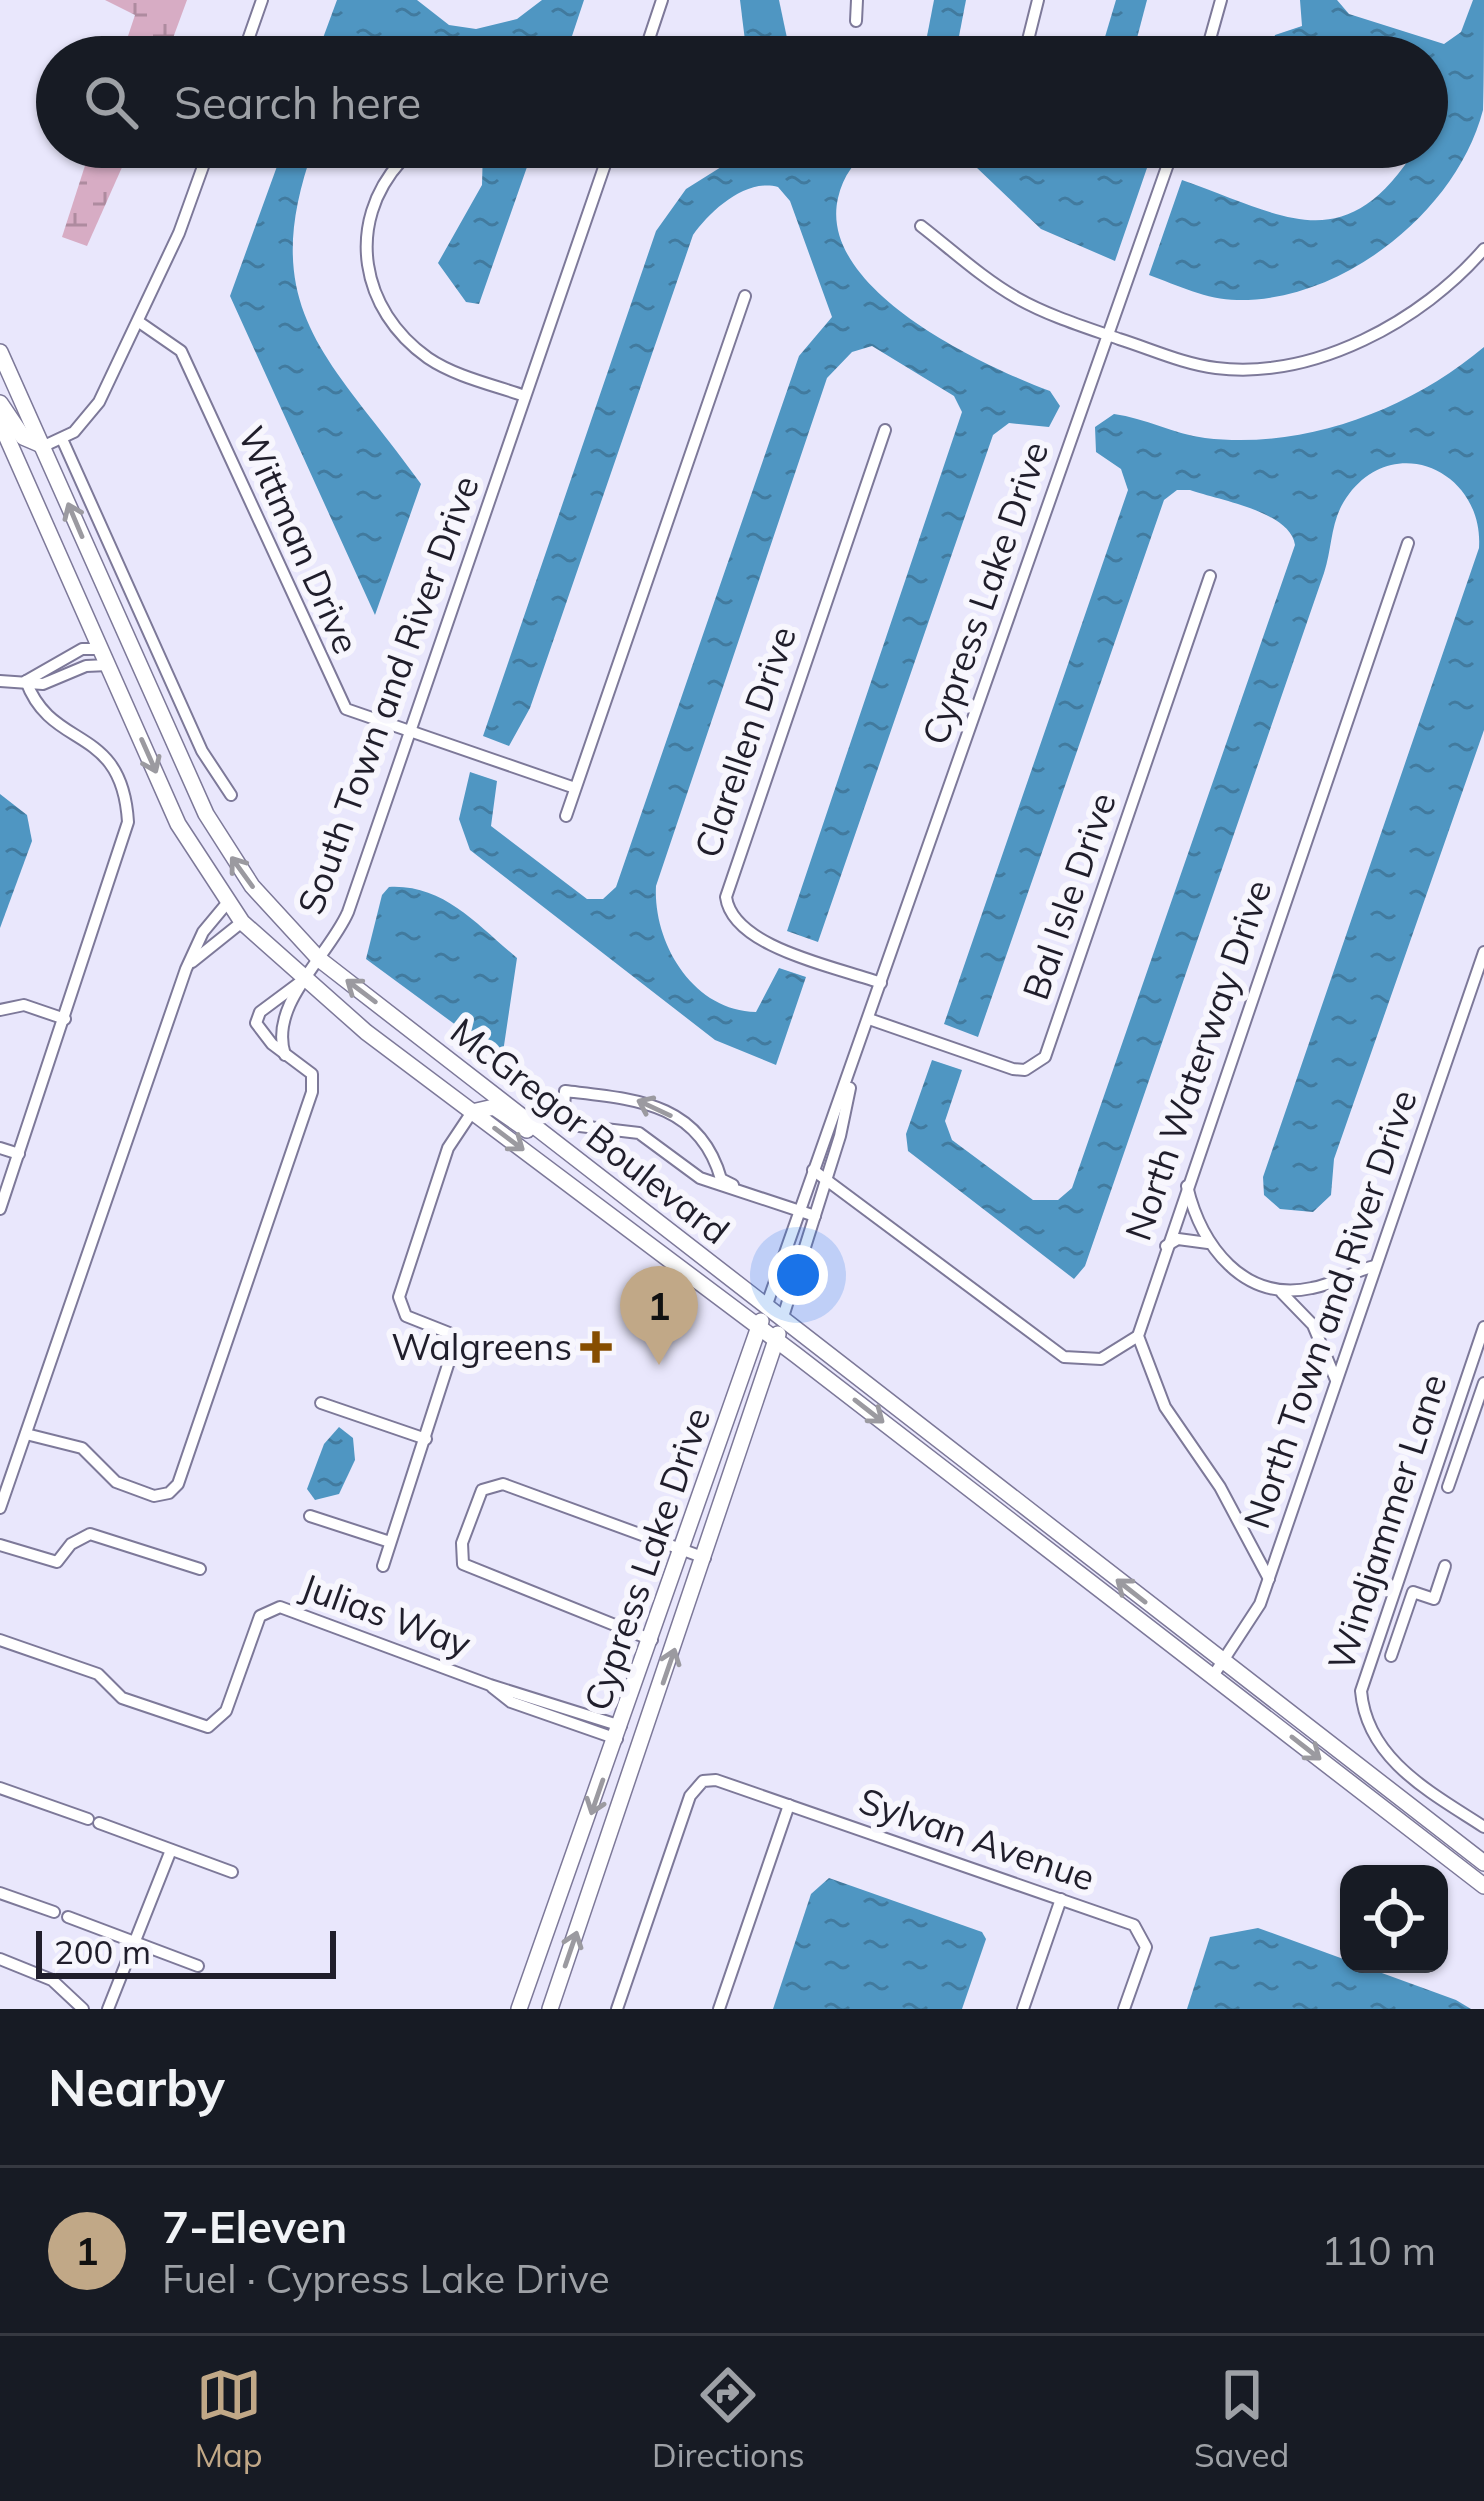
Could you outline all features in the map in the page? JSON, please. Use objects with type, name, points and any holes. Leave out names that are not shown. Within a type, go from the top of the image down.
[{"type":"main road","name":"McGregor Boulevard","points":[[0,352],[223,845],[283,924],[319,959],[766,1307],[1484,1886]]},
{"type":"main road","points":[[0,403],[23,437],[44,446]]},
{"type":"main road","name":"McGregor Boulevard","points":[[0,422],[179,826],[242,922],[303,980],[758,1329],[1484,1863]]},
{"type":"main road","points":[[105,657],[121,653],[162,716]]},
{"type":"main road","points":[[472,1112],[494,1107],[570,1161],[586,1165]]},
{"type":"main road","name":"Cypress Lake Drive","points":[[519,2009],[766,1307]]},
{"type":"main road","name":"Cypress Lake Drive","points":[[550,2009],[782,1320]]},
{"type":"main road","points":[[565,1886],[589,1896]]},
{"type":"street","points":[[249,36],[262,0]]},
{"type":"street","points":[[650,36],[662,0]]},
{"type":"street","points":[[856,21],[857,0]]},
{"type":"street","points":[[1029,36],[1037,0]]},
{"type":"street","points":[[1211,36],[1221,0]]},
{"type":"street","points":[[44,446],[62,439],[92,414],[139,322],[201,168]]},
{"type":"street","points":[[396,168],[374,199],[367,222],[367,271],[378,300],[428,358],[525,396]]},
{"type":"street","name":"South Town and River Drive","points":[[285,1055],[280,1035],[303,980],[348,913],[604,168]]},
{"type":"street","name":"Cypress Lake Drive","points":[[766,1307],[1167,168]]},
{"type":"street","points":[[921,226],[1010,294],[1109,335],[1212,368],[1286,364],[1327,353],[1399,321],[1447,286],[1484,249]]},
{"type":"street","points":[[566,816],[745,296]]},
{"type":"street","name":"Wittman Drive","points":[[139,322],[172,341],[186,361],[338,700],[356,716],[575,788]]},
{"type":"street","name":"Clarellen Drive","points":[[881,983],[751,937],[733,921],[726,897],[884,430]]},
{"type":"street","points":[[62,439],[202,751],[232,795]]},
{"type":"street","name":"North Waterway Drive","points":[[1138,1336],[1408,543]]},
{"type":"street","name":"Bal Isle Drive","points":[[869,1019],[1012,1069],[1025,1070],[1045,1057],[1210,576]]},
{"type":"street","points":[[0,681],[26,681],[82,649],[105,657]]},
{"type":"street","points":[[0,1209],[121,857],[127,809],[106,755],[45,716],[26,681]]},
{"type":"street","points":[[0,1508],[186,969],[203,932],[228,902]]},
{"type":"street","points":[[186,969],[242,922]]},
{"type":"street","name":"North Town and River Drive","points":[[1219,1669],[1254,1616],[1269,1579],[1484,952]]},
{"type":"street","points":[[26,1434],[82,1448],[116,1482],[154,1496],[174,1490],[312,1093],[312,1074],[258,1030],[257,1017],[303,980]]},
{"type":"street","points":[[0,1010],[24,1005],[65,1019]]},
{"type":"street","name":"Cypress Lake Drive","points":[[782,1320],[827,1179],[855,1061]]},
{"type":"street","points":[[733,1185],[700,1178],[639,1133],[571,1125],[563,1111],[565,1091],[656,1103],[703,1139],[721,1179],[815,1216]]},
{"type":"street","points":[[383,1566],[455,1343],[449,1333],[406,1316],[398,1297],[448,1148],[472,1112]]},
{"type":"street","points":[[0,1148],[19,1154]]},
{"type":"street","points":[[813,1170],[1064,1357],[1101,1359],[1138,1336],[1165,1406],[1220,1487],[1269,1579]]},
{"type":"street","points":[[1187,1185],[1208,1243],[1237,1273],[1276,1289],[1313,1325],[1336,1380]]},
{"type":"street","points":[[1166,1246],[1178,1239],[1208,1243]]},
{"type":"street","points":[[1276,1289],[1314,1288],[1375,1266]]},
{"type":"street","name":"Windjammer Lane","points":[[1483,1823],[1397,1766],[1366,1716],[1362,1679],[1484,1327]]},
{"type":"street","points":[[1448,1487],[1484,1382]]},
{"type":"street","points":[[321,1403],[426,1438]]},
{"type":"street","points":[[1444,1438],[1462,1444]]},
{"type":"street","points":[[652,1640],[463,1564],[462,1543],[482,1490],[503,1484],[705,1558]]},
{"type":"street","points":[[310,1516],[391,1542]]},
{"type":"street","points":[[0,1545],[57,1562],[71,1544],[90,1534],[200,1569]]},
{"type":"street","points":[[1394,1585],[1434,1599],[1444,1566]]},
{"type":"street","points":[[1391,1656],[1413,1592]]},
{"type":"street","name":"Julias Way","points":[[0,1640],[98,1674],[122,1698],[208,1727],[222,1719],[255,1627],[273,1607],[619,1733]]},
{"type":"street","name":"Sylvan Avenue","points":[[617,2009],[690,1796],[703,1781],[716,1780],[1134,1924],[1144,1934],[1146,1947],[1124,2009]]},
{"type":"street","points":[[1,1791],[232,1872]]},
{"type":"street","points":[[719,2009],[789,1805]]},
{"type":"street","points":[[108,2009],[171,1850]]},
{"type":"street","points":[[0,1893],[54,1912]]},
{"type":"street","points":[[1023,2009],[1061,1899]]},
{"type":"street","points":[[68,1917],[198,1966]]},
{"type":"street","points":[[0,1959],[52,1980],[83,2009]]},
{"type":"green space","points":[[105,0],[187,0],[174,36],[128,36],[135,15]]},
{"type":"green space","points":[[84,168],[122,168],[87,246],[62,237]]},
{"type":"water","points":[[337,0],[417,0],[449,25],[476,29],[517,19],[542,0],[584,0],[572,36],[324,36]]},
{"type":"water","points":[[740,0],[779,0],[787,36],[744,36]]},
{"type":"water","points":[[934,0],[966,0],[959,36],[927,36]]},
{"type":"water","points":[[1116,0],[1147,0],[1138,36],[1105,36]]},
{"type":"water","points":[[1300,0],[1337,0],[1349,14],[1419,36],[1275,36],[1302,26]]},
{"type":"water","points":[[1473,0],[1484,0],[1483,110],[1469,147],[1422,215],[1390,244],[1355,267],[1277,297],[1226,299],[1149,275],[1182,180],[1283,216],[1311,220],[1338,217],[1364,206],[1401,168],[1448,168],[1448,41],[1461,32]]},
{"type":"water","points":[[276,168],[308,168],[298,203],[293,251],[298,292],[311,330],[421,484],[375,615],[230,296]]},
{"type":"water","points":[[482,168],[527,168],[479,304],[466,302],[438,263],[482,185]]},
{"type":"water","points":[[720,168],[852,168],[838,198],[838,231],[853,263],[878,292],[948,343],[1050,391],[1060,406],[1049,427],[1009,423],[993,435],[818,942],[787,931],[962,412],[954,396],[872,346],[852,352],[827,378],[656,886],[657,908],[670,951],[681,970],[713,1000],[756,1012],[779,968],[806,977],[776,1065],[715,1040],[470,850],[459,819],[470,772],[497,781],[491,826],[587,899],[603,899],[616,887],[799,356],[832,317],[790,201],[778,187],[766,185],[742,192],[719,207],[693,235],[530,708],[509,746],[483,736],[656,231],[686,189]]},
{"type":"water","points":[[977,168],[1147,168],[1115,261],[1041,229]]},
{"type":"water","points":[[1484,347],[1484,730],[1334,1159],[1331,1195],[1313,1212],[1280,1209],[1264,1195],[1263,1177],[1479,548],[1477,522],[1468,499],[1453,481],[1434,469],[1413,464],[1390,465],[1369,475],[1338,513],[1324,573],[1085,1266],[1074,1279],[908,1151],[906,1134],[932,1060],[962,1070],[945,1121],[952,1140],[1033,1200],[1058,1200],[1072,1188],[1295,545],[1280,523],[1251,508],[1190,490],[1177,490],[1164,500],[978,1037],[944,1024],[1128,490],[1121,469],[1096,452],[1095,427],[1114,414],[1205,438],[1280,438],[1317,431],[1389,407]]},
{"type":"water","points":[[0,794],[27,815],[32,841],[0,928]]},
{"type":"water","points":[[389,887],[443,899],[517,958],[502,1059],[366,959],[382,895]]},
{"type":"water","points":[[339,1427],[353,1438],[355,1460],[339,1494],[315,1500],[307,1489],[324,1444]]},
{"type":"water","points":[[829,1878],[982,1932],[986,1939],[962,2009],[773,2009],[811,1894]]},
{"type":"water","points":[[1258,1928],[1340,1958],[1340,1973],[1382,1973],[1471,2009],[1187,2009],[1210,1937]]},
{"type":"place","name":"Walgreens","points":[[596,1347]]},
{"type":"place","name":"7-Eleven","points":[[659,1365]]}]
